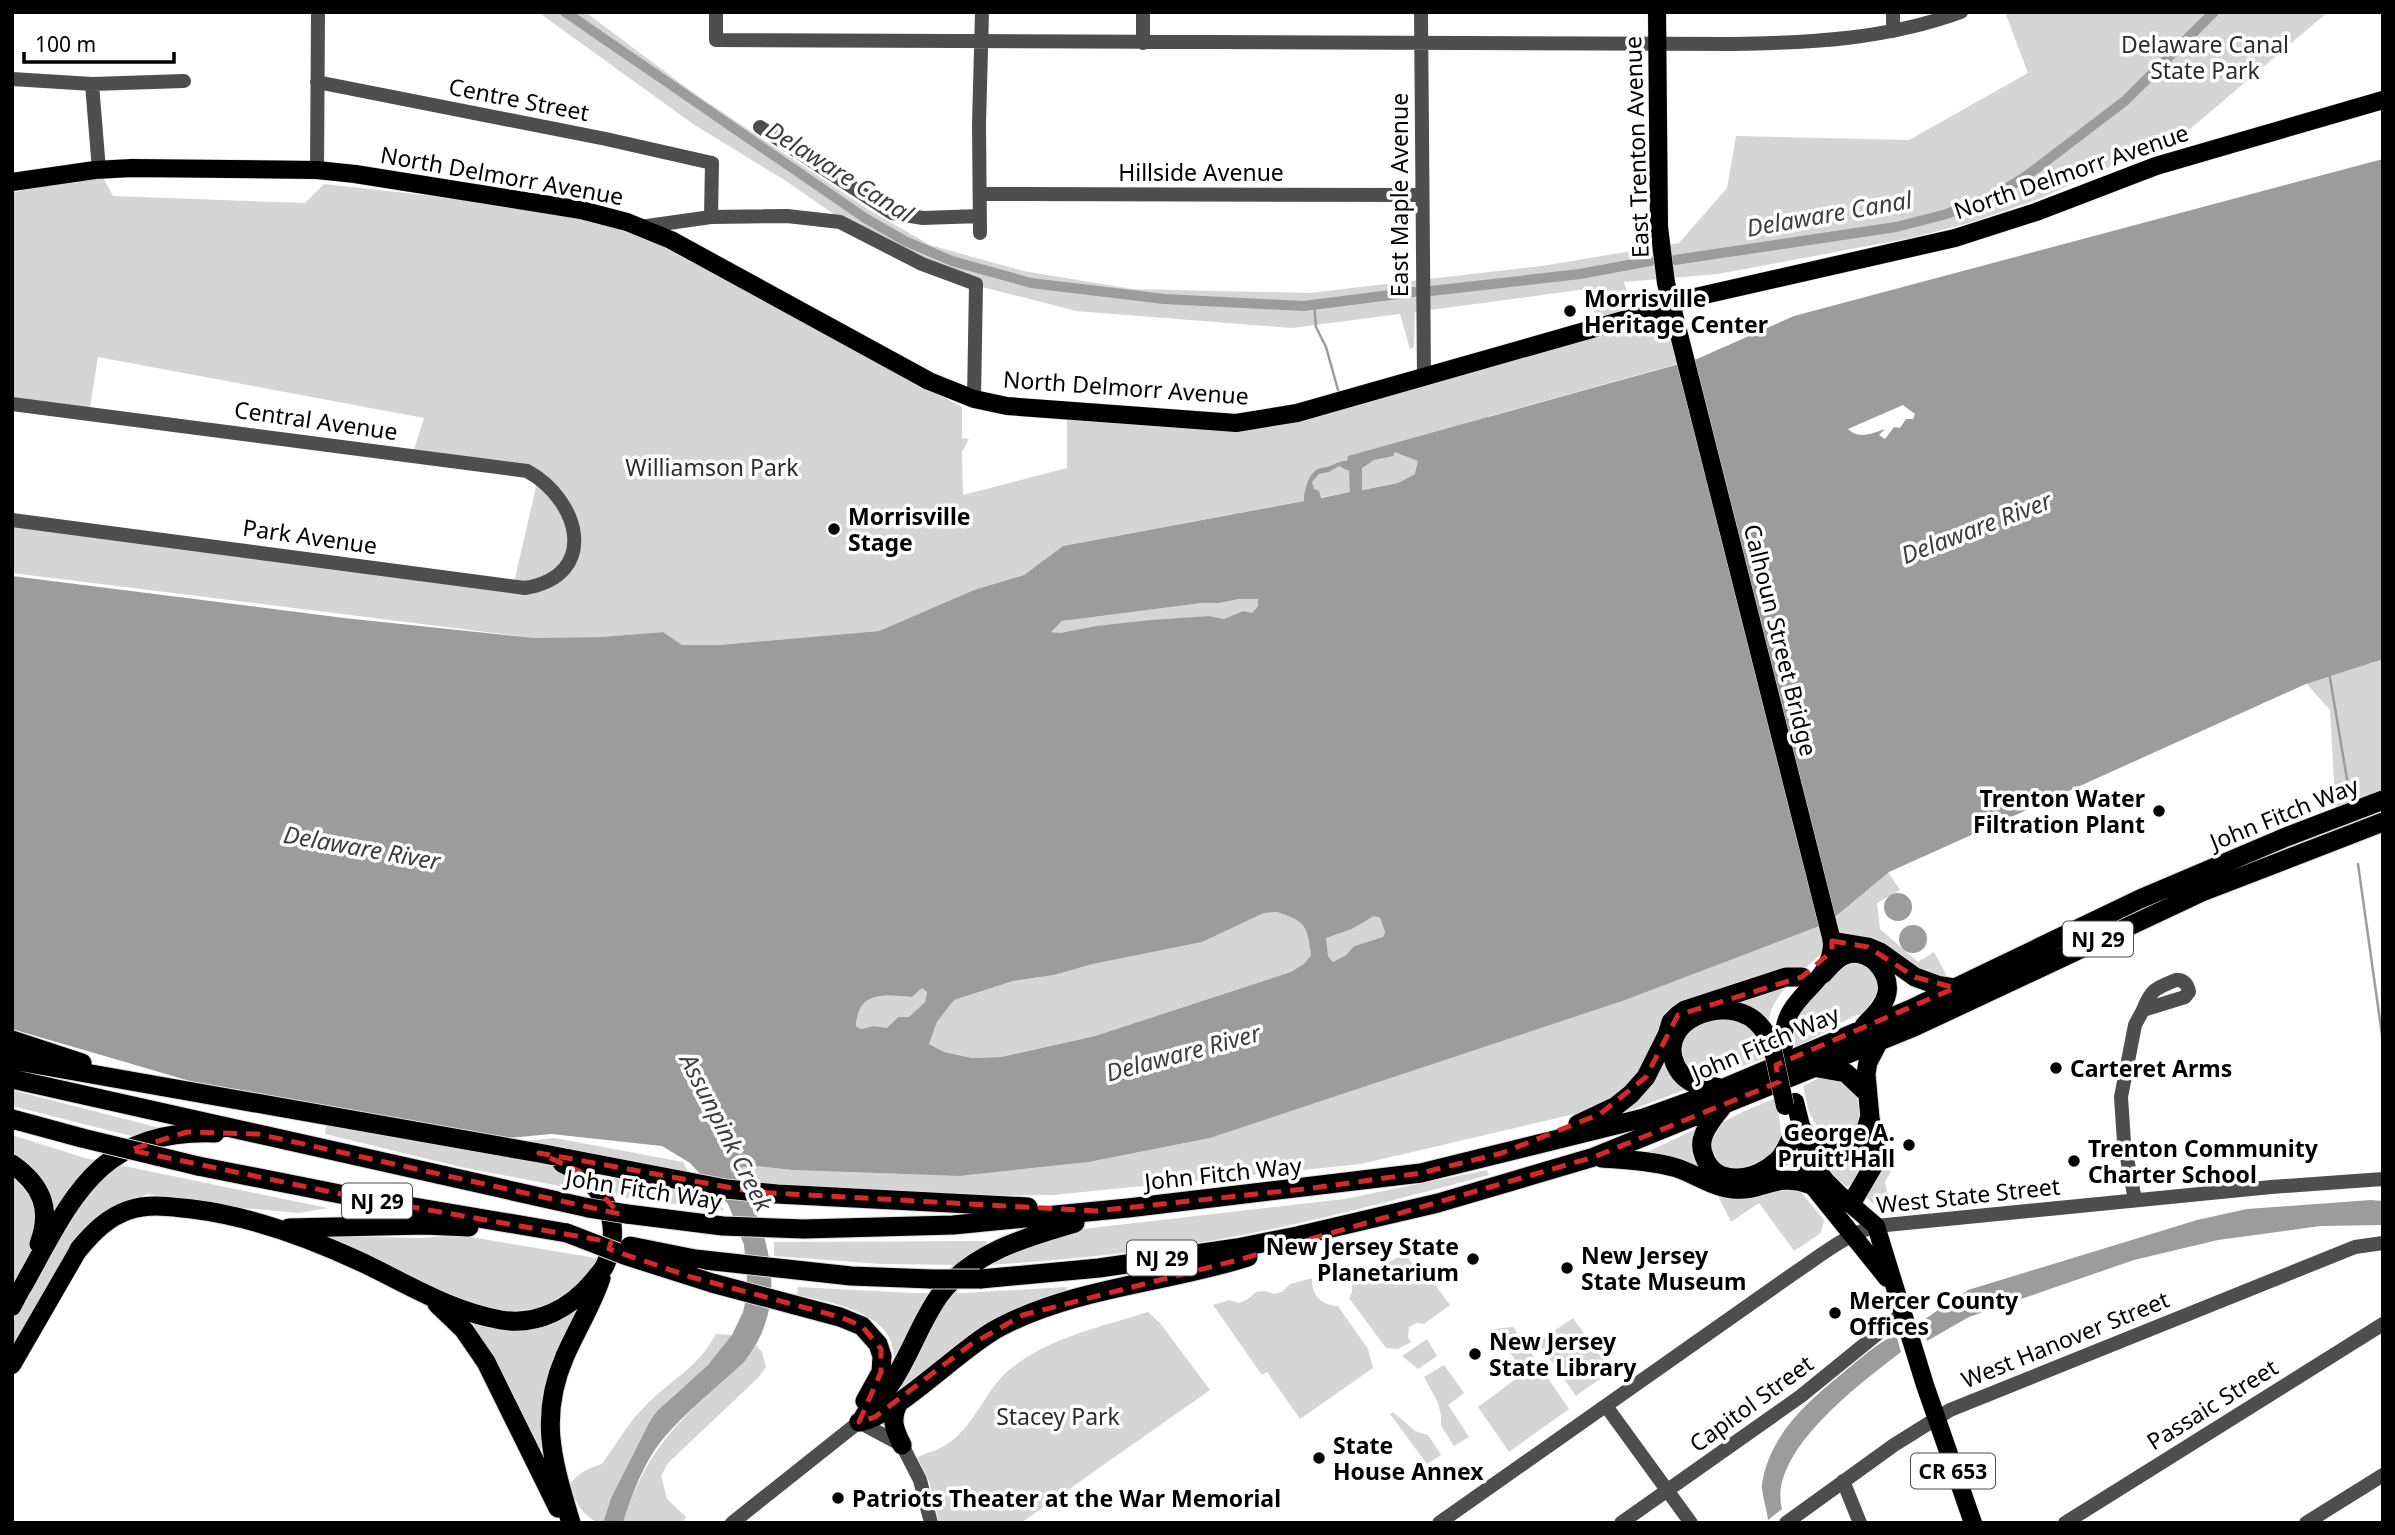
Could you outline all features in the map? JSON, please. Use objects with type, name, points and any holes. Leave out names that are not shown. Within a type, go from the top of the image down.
[{"type":"highway","name":"John Fitch Way","points":[[561,1232],[726,1264],[931,1279],[980,1279],[1099,1268],[1237,1248],[1342,1226],[1449,1200],[1594,1157],[2147,896],[2383,800]]},
{"type":"highway","name":"John Fitch Way","points":[[12,1079],[589,1208],[694,1224],[804,1229],[953,1225],[1313,1188],[1420,1173],[1644,1118],[1705,1096],[1721,1097],[1817,1068],[2202,892],[2383,822]]},
{"type":"highway","points":[[1830,941],[1868,947],[1880,952],[1915,977],[1955,988]]},
{"type":"highway","points":[[1824,974],[1838,958],[1851,954],[1868,957],[1884,972],[1887,991],[1884,1003],[1861,1029]]},
{"type":"highway","points":[[1536,1143],[1616,1106],[1631,1094],[1646,1077],[1671,1023],[1685,1010],[1786,977],[1802,977]]},
{"type":"highway","points":[[1776,1044],[1759,1024],[1742,1013],[1712,1012],[1685,1022],[1679,1029],[1672,1043],[1675,1065],[1691,1082],[1721,1097],[1704,1134],[1702,1145],[1707,1164],[1724,1177],[1741,1178],[1768,1168],[1784,1153],[1796,1133],[1818,1147],[1842,1152],[1862,1139],[1870,1118]]},
{"type":"highway","points":[[12,1040],[136,1081]]},
{"type":"highway","points":[[1851,1204],[1875,1163],[1876,1151],[1867,1093],[1868,1062],[1880,1041]]},
{"type":"highway","points":[[12,1060],[539,1153],[726,1189],[1096,1211]]},
{"type":"highway","points":[[1817,1068],[1846,1073],[1867,1093]]},
{"type":"highway","name":"NJ 29","points":[[12,1119],[198,1166],[355,1197],[561,1232]]},
{"type":"highway","points":[[23,1286],[69,1204],[91,1176],[112,1157],[151,1141],[187,1132],[258,1134]]},
{"type":"highway","points":[[539,1153],[579,1171],[603,1196],[612,1235],[596,1293],[565,1356],[551,1407],[550,1441],[553,1462],[570,1523]]},
{"type":"highway","points":[[1594,1157],[1657,1164],[1734,1189],[1784,1179],[1812,1185]]},
{"type":"highway","points":[[12,1164],[37,1188],[45,1210],[44,1232],[23,1286]]},
{"type":"highway","points":[[859,1422],[892,1383],[938,1297],[968,1268],[1036,1233],[1169,1202]]},
{"type":"highway","points":[[79,1248],[107,1221],[128,1210],[148,1206],[205,1211],[274,1228],[312,1241],[428,1297],[472,1313],[514,1321],[535,1319],[560,1310],[584,1292],[606,1264]]},
{"type":"highway","points":[[274,1228],[425,1225],[561,1232],[712,1283],[855,1322],[878,1343],[882,1356],[881,1371],[864,1402],[859,1422]]},
{"type":"highway","points":[[859,1422],[875,1418],[970,1345],[1023,1315],[1079,1297],[1238,1260],[1342,1226]]},
{"type":"highway","points":[[428,1297],[474,1342],[555,1504],[570,1523]]},
{"type":"highway","points":[[899,1402],[892,1422],[902,1445]]},
{"type":"main road","name":"East Trenton Avenue","points":[[1657,12],[1660,240],[1666,283],[1688,361]]},
{"type":"main road","name":"North Delmorr Avenue","points":[[12,182],[99,170],[317,170],[581,210],[640,227],[682,246],[929,381],[974,399],[1007,406],[1236,423],[1297,413],[1655,312],[1691,298],[1976,232],[2156,166],[2383,100]]},
{"type":"main road","name":"Calhoun Street Bridge","points":[[1688,361],[1830,941]]},
{"type":"main road","points":[[1776,1044],[1790,1010],[1824,974],[1832,956],[1830,941]]},
{"type":"main road","points":[[1830,941],[1779,1007],[1776,1015],[1776,1044],[1796,1133],[1798,1159],[1812,1185],[1875,1261],[1896,1293]]},
{"type":"main road","points":[[1796,1133],[1825,1180],[1876,1226],[1905,1320]]},
{"type":"main road","points":[[12,1365],[79,1248]]},
{"type":"main road","points":[[12,1307],[23,1286]]},
{"type":"main road","name":"CR 653","points":[[1905,1320],[1973,1523]]},
{"type":"street","points":[[317,170],[318,12]]},
{"type":"street","points":[[716,12],[716,40],[1143,43],[1809,43],[1893,31],[1961,12]]},
{"type":"street","points":[[980,233],[982,12]]},
{"type":"street","points":[[1143,12],[1143,43]]},
{"type":"street","name":"East Maple Avenue","points":[[1421,12],[1424,377]]},
{"type":"street","points":[[1893,31],[1894,12]]},
{"type":"street","points":[[12,79],[92,84],[184,81]]},
{"type":"street","name":"Centre Street","points":[[317,82],[606,139],[712,163],[711,217]]},
{"type":"street","points":[[92,84],[99,170]]},
{"type":"street","points":[[760,127],[892,213],[923,218],[980,216]]},
{"type":"street","name":"Hillside Avenue","points":[[980,194],[1421,195]]},
{"type":"street","points":[[640,227],[711,217],[788,216],[840,222],[922,264],[976,284],[974,399]]},
{"type":"street","name":"Central Avenue","points":[[12,404],[527,471],[548,485],[565,505],[576,539]]},
{"type":"street","name":"Park Avenue","points":[[12,520],[526,588],[538,586],[556,576],[569,560],[576,539]]},
{"type":"street","points":[[2135,1200],[2124,1143],[2121,1097],[2135,1025],[2143,1010]]},
{"type":"street","name":"West State Street","points":[[1439,1523],[1852,1235],[1876,1226],[2271,1187],[2383,1179]]},
{"type":"street","name":"West Hanover Street","points":[[1786,1523],[1843,1481],[1950,1410],[2355,1247],[2383,1243]]},
{"type":"street","name":"Capitol Street","points":[[1621,1523],[1905,1320]]},
{"type":"street","name":"Passaic Street","points":[[2065,1523],[2383,1324]]},
{"type":"street","points":[[1606,1406],[1690,1523]]},
{"type":"street","points":[[732,1523],[859,1422],[902,1445],[920,1480],[931,1523]]},
{"type":"street","points":[[2306,1523],[2323,1518],[2383,1475]]},
{"type":"street","points":[[1843,1481],[1860,1523]]},
{"type":"highlighted area","points":[[1832,941],[1868,947],[1915,977],[1955,988],[1776,1065],[1779,1082],[1594,1157],[1238,1260],[1023,1315],[970,1345],[875,1417],[859,1422],[881,1372],[881,1349],[862,1326],[840,1317],[691,1277],[609,1249],[611,1242],[355,1197],[130,1150],[187,1132],[258,1134],[620,1214],[579,1171],[539,1153],[755,1192],[1096,1211],[1313,1188],[1421,1173],[1502,1153],[1600,1114],[1646,1077],[1678,1015],[1802,977],[1832,951]]},
{"type":"green space","name":"Delaware Canal State Park","points":[[538,12],[585,12],[695,94],[869,210],[930,245],[1023,271],[1132,289],[1309,293],[1542,266],[1679,243],[1727,188],[1736,136],[1909,140],[2028,73],[2005,12],[2328,12],[2184,134],[2039,199],[1969,223],[1911,238],[1718,274],[1624,282],[1633,311],[1597,321],[1587,289],[1415,312],[1414,347],[1410,349],[1400,314],[1292,328],[1076,311],[959,281],[877,244],[786,181],[693,124]]},
{"type":"green space","name":"Williamson Park","points":[[99,170],[113,196],[305,203],[324,184],[604,215],[962,407],[962,438],[969,439],[962,452],[963,495],[1067,468],[1067,410],[1224,422],[1333,403],[1655,311],[1684,362],[1490,416],[1466,440],[1434,464],[1398,483],[1063,546],[1024,575],[974,590],[879,631],[718,645],[682,645],[663,632],[535,638],[12,573],[12,522],[513,587],[538,478],[412,456],[424,418],[98,357],[89,414],[12,404],[12,193]]},
{"type":"green space","points":[[1239,599],[1259,599],[1258,606],[1252,613],[1243,611],[1224,619],[1209,616],[1050,632],[1062,621]]},
{"type":"green space","points":[[2383,657],[2383,800],[2336,818],[2330,710],[2303,680]]},
{"type":"green space","points":[[1888,872],[1900,890],[1877,903],[1880,929],[1918,962],[1934,952],[1948,978],[1938,979],[1845,940],[1820,955],[1799,974],[1681,1007],[1630,1091],[1596,1109],[1361,1164],[1053,1195],[970,1196],[754,1184],[738,1177],[742,1167],[756,1166],[792,1170],[959,1176],[1089,1162],[1210,1138],[1371,1084],[1835,918]]},
{"type":"green space","points":[[1277,912],[1299,922],[1308,937],[1311,955],[1305,963],[1291,972],[1095,1036],[1001,1057],[972,1058],[944,1052],[929,1044],[937,1022],[954,1000],[1013,981],[1054,975],[1093,964],[1202,942],[1264,913]]},
{"type":"green space","points":[[1374,916],[1380,918],[1385,932],[1383,937],[1354,946],[1346,955],[1333,962],[1328,956],[1325,938],[1352,929]]},
{"type":"green space","points":[[1854,962],[1873,972],[1880,992],[1864,1014],[1856,1015],[1795,1048],[1794,1028],[1799,1013],[1838,969]]},
{"type":"green space","points":[[1791,980],[1773,1007],[1769,1026],[1726,1005]]},
{"type":"green space","points":[[922,988],[927,992],[925,1002],[909,1017],[898,1017],[887,1028],[874,1026],[861,1029],[856,1026],[858,1014],[867,1000],[883,996],[912,997]]},
{"type":"green space","points":[[1726,1017],[1744,1022],[1754,1029],[1761,1040],[1765,1058],[1724,1073],[1697,1078],[1679,1060],[1684,1041],[1700,1026]]},
{"type":"green space","points":[[1668,1042],[1687,1089],[1610,1118]]},
{"type":"green space","points":[[1838,1076],[1855,1087],[1860,1118],[1856,1131],[1845,1144],[1826,1143],[1809,1112],[1803,1086],[1819,1078]]},
{"type":"green space","points":[[12,1090],[160,1128],[135,1137],[12,1106]]},
{"type":"green space","points":[[1775,1098],[1781,1134],[1778,1152],[1773,1159],[1766,1164],[1734,1174],[1712,1158],[1711,1136],[1721,1124]]},
{"type":"green space","points":[[326,1124],[510,1156],[570,1170],[595,1193],[461,1167],[325,1134]]},
{"type":"green space","points":[[1700,1127],[1710,1174],[1645,1153]]},
{"type":"green space","points":[[12,1135],[85,1158],[328,1208],[299,1213],[218,1206],[147,1194],[115,1209],[12,1355]]},
{"type":"green space","points":[[555,1138],[683,1162],[690,1175],[515,1142]]},
{"type":"green space","points":[[1865,1145],[1872,1159],[1847,1187],[1833,1175],[1820,1152]]},
{"type":"green space","points":[[1889,1163],[1891,1171],[1885,1182],[1888,1196],[1897,1207],[1883,1208],[1866,1196],[1882,1166]]},
{"type":"green space","points":[[598,1170],[712,1191],[724,1210],[618,1197]]},
{"type":"green space","points":[[1487,1170],[1489,1175],[1249,1234],[1130,1252],[988,1265],[1026,1244],[1074,1230],[1344,1199]]},
{"type":"green space","points":[[1796,1186],[1824,1220],[1821,1233],[1794,1251],[1759,1203],[1731,1222],[1716,1192]]},
{"type":"green space","points":[[459,1235],[601,1259],[584,1287],[550,1308],[502,1312],[442,1292],[321,1236],[420,1238]]},
{"type":"green space","points":[[987,1241],[986,1250],[962,1265],[881,1264],[774,1256],[774,1242]]},
{"type":"green space","points":[[1405,1254],[1417,1270],[1425,1271],[1450,1305],[1424,1324],[1417,1323],[1409,1327],[1408,1337],[1411,1342],[1398,1349],[1386,1348],[1349,1298],[1352,1284],[1344,1270],[1354,1268],[1370,1274]]},
{"type":"green space","points":[[1312,1278],[1313,1290],[1322,1302],[1338,1306],[1368,1349],[1373,1368],[1300,1419],[1267,1372],[1262,1375],[1213,1305],[1229,1300],[1239,1303],[1256,1292],[1282,1292],[1290,1284]]},
{"type":"green space","points":[[798,1287],[963,1293],[1067,1287],[1066,1292],[897,1397],[893,1349],[885,1331],[876,1322],[850,1309],[797,1295]]},
{"type":"green space","points":[[588,1299],[545,1447],[539,1449],[471,1320],[520,1329]]},
{"type":"green space","name":"Stacey Park","points":[[1148,1312],[1160,1323],[1210,1390],[1021,1523],[939,1523],[929,1481],[917,1457],[942,1447],[955,1438],[970,1422],[994,1386],[1024,1359],[1075,1335]]},
{"type":"green space","points":[[1573,1318],[1611,1371],[1576,1396],[1538,1342]]},
{"type":"green space","points":[[1513,1327],[1569,1409],[1509,1452],[1478,1407],[1524,1373],[1494,1329]]},
{"type":"green space","points":[[716,1334],[732,1335],[714,1359],[651,1419],[611,1498],[603,1523],[591,1518],[578,1504],[569,1486],[583,1472],[602,1464],[641,1410],[693,1364]]},
{"type":"green space","points":[[1427,1339],[1437,1356],[1418,1369],[1402,1356]]},
{"type":"green space","points":[[756,1345],[762,1352],[766,1367],[758,1378],[668,1463],[661,1476],[667,1499],[686,1517],[684,1521],[623,1523],[638,1484],[656,1452],[692,1409],[740,1365]]},
{"type":"green space","points":[[1444,1365],[1464,1393],[1448,1405],[1469,1437],[1454,1446],[1441,1426],[1438,1403],[1424,1377]]},
{"type":"green space","points":[[1393,1412],[1415,1431],[1428,1435],[1441,1455],[1427,1464],[1390,1414]]},
{"type":"water","points":[[2383,159],[2383,659],[2306,684],[1889,872],[1822,925],[1625,1000],[1210,1138],[1089,1162],[959,1176],[742,1167],[738,1177],[759,1222],[771,1270],[767,1317],[758,1340],[744,1362],[681,1419],[655,1449],[639,1480],[623,1523],[603,1523],[611,1498],[651,1419],[708,1365],[732,1335],[746,1299],[744,1245],[728,1204],[690,1163],[662,1146],[551,1134],[509,1138],[190,1081],[12,1029],[12,576],[344,618],[535,638],[663,632],[682,645],[718,645],[879,631],[974,590],[1024,575],[1063,546],[1304,501],[1307,483],[1315,471],[1347,461],[1348,456],[1697,359],[1794,316]],"holes":[[[1903,405],[1915,414],[1913,419],[1906,419],[1900,428],[1894,427],[1885,439],[1879,435],[1885,429],[1861,435],[1848,429]],[[1395,452],[1418,461],[1415,474],[1398,483],[1362,490],[1362,468],[1374,460],[1393,456]],[[1339,466],[1349,471],[1350,492],[1321,498],[1312,482],[1319,474]],[[1258,599],[1258,606],[1252,613],[1243,611],[1224,619],[1209,616],[1151,620],[1051,632],[1062,621],[1202,603]],[[1277,912],[1303,926],[1311,955],[1305,963],[1291,972],[1095,1036],[1001,1057],[972,1058],[944,1052],[929,1044],[937,1022],[954,1000],[1013,981],[1054,975],[1093,964],[1202,942],[1264,913]],[[1374,916],[1380,918],[1385,932],[1383,937],[1354,946],[1346,955],[1333,962],[1328,956],[1326,938],[1352,929]],[[922,988],[927,992],[925,1002],[909,1017],[898,1017],[887,1028],[874,1026],[861,1029],[856,1026],[858,1014],[867,1000],[883,996],[912,997]]]},
{"type":"water","points":[[1898,893],[1908,897],[1912,907],[1908,917],[1898,921],[1888,917],[1884,907],[1888,897]]},
{"type":"water","points":[[1913,925],[1923,929],[1927,939],[1923,949],[1913,953],[1903,949],[1899,939],[1903,929]]},
{"type":"water","points":[[2383,1201],[2383,1225],[2321,1226],[2218,1240],[2134,1260],[1969,1317],[1927,1341],[1922,1321],[1968,1290],[2197,1220],[2247,1209]]},
{"type":"water","points":[[1896,1334],[1901,1352],[1842,1400],[1803,1442],[1789,1465],[1781,1487],[1782,1509],[1768,1520],[1762,1484],[1766,1466],[1782,1434],[1817,1395],[1869,1352]]},
{"type":"waterway","name":"Delaware Canal","points":[[565,12],[865,218],[905,241],[952,261],[1031,283],[1164,299],[1304,306],[1414,292]]},
{"type":"waterway","name":"Delaware Canal","points":[[1675,260],[1896,227],[1987,200],[2025,177],[2126,100],[2214,12]]},
{"type":"waterway","name":"Delaware Canal","points":[[1431,291],[1580,274],[1650,261]]},
{"type":"waterway","points":[[1314,304],[1316,327],[1326,347],[1338,390]]},
{"type":"waterway","points":[[2329,672],[2350,797]]},
{"type":"waterway","points":[[2358,864],[2383,1042]]},
{"type":"place","name":"Morrisville Heritage Center","points":[[1570,311]]},
{"type":"place","name":"Morrisville Stage","points":[[834,529]]},
{"type":"place","name":"Trenton Water Filtration Plant","points":[[2159,811]]},
{"type":"place","name":"Carteret Arms","points":[[2056,1068]]},
{"type":"place","name":"George A. Pruitt Hall","points":[[1909,1145]]},
{"type":"place","name":"Trenton Community Charter School","points":[[2074,1161]]},
{"type":"place","name":"New Jersey State Planetarium","points":[[1473,1259]]},
{"type":"place","name":"New Jersey State Museum","points":[[1567,1268]]},
{"type":"place","name":"Mercer County Offices","points":[[1835,1313]]},
{"type":"place","name":"New Jersey State Library","points":[[1475,1354]]},
{"type":"place","name":"State House Annex","points":[[1319,1458]]},
{"type":"place","name":"Patriots Theater at the War Memorial","points":[[838,1498]]},
{"type":"water label","name":"Delaware River","points":[[1976,527]]},
{"type":"water label","name":"Delaware River","points":[[362,847]]},
{"type":"water label","name":"Delaware River","points":[[1183,1052]]},
{"type":"water label","name":"Assunpink Creek","points":[[727,1132]]}]
